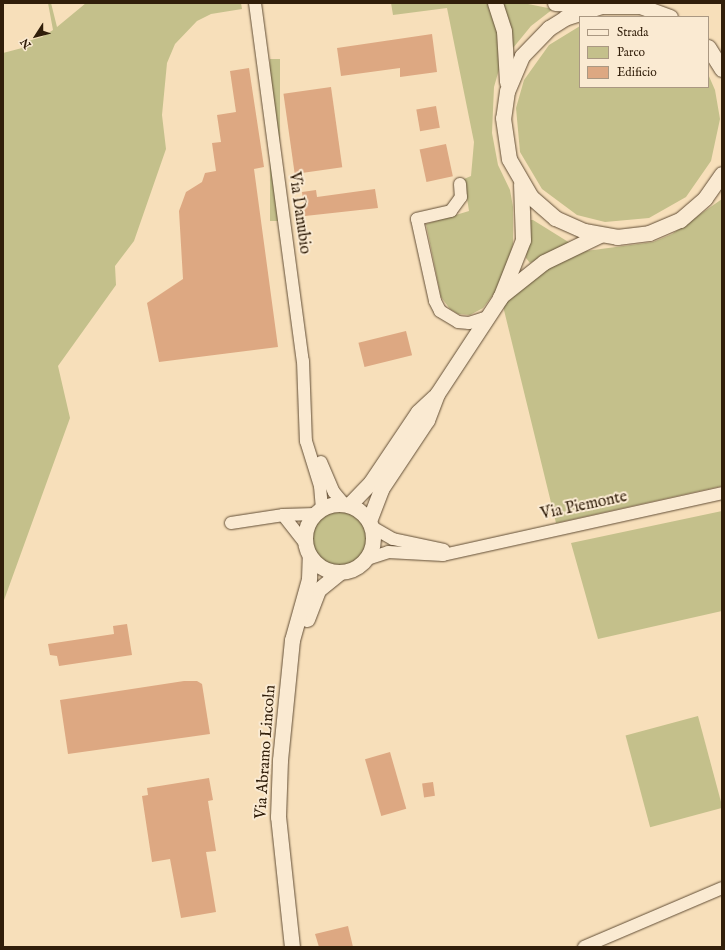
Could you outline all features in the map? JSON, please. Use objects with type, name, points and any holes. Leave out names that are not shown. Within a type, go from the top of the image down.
[{"type":"street","points":[[283,515],[320,567],[339,573],[350,571],[367,559],[373,548],[370,524],[381,489],[427,420],[437,394],[500,298],[523,240],[522,184],[506,145],[503,118],[507,90],[506,46],[495,3]]},
{"type":"street","points":[[555,3],[602,6],[640,6],[667,16]]},
{"type":"street","name":"Via Danubio","points":[[254,4],[303,361],[305,426],[318,512]]},
{"type":"street","points":[[507,90],[522,56],[544,32],[565,18],[602,6]]},
{"type":"street","points":[[709,49],[722,69]]},
{"type":"street","points":[[522,184],[555,218],[600,235],[649,233],[680,220],[705,198],[722,174]]},
{"type":"street","points":[[460,184],[461,197],[451,211],[417,219],[435,301],[440,311],[458,322],[469,323],[487,317]]},
{"type":"street","points":[[705,198],[722,189]]},
{"type":"street","points":[[500,298],[544,262],[600,235]]},
{"type":"street","points":[[231,523],[283,515],[318,512],[347,505],[371,482],[418,412],[437,394]]},
{"type":"street","name":"Via Danubio","points":[[305,426],[326,476],[347,505]]},
{"type":"street","name":"Via Piemonte","points":[[367,559],[388,552],[430,556],[722,493]]},
{"type":"street","points":[[347,505],[360,511],[370,524]]},
{"type":"street","points":[[308,549],[309,523],[318,512]]},
{"type":"street","name":"Via Piemonte","points":[[370,524],[393,539],[453,551]]},
{"type":"street","name":"Via Abramo Lincoln","points":[[292,947],[278,801],[284,714],[292,655],[292,640],[309,579],[308,549]]},
{"type":"street","name":"Via Abramo Lincoln","points":[[292,655],[299,645],[318,590],[339,573]]},
{"type":"street","points":[[584,947],[721,890]]},
{"type":"green space","points":[[48,3],[51,3],[57,27],[86,3],[241,3],[242,9],[211,14],[197,21],[175,44],[167,63],[162,115],[166,149],[134,241],[115,266],[116,285],[58,366],[70,418],[3,603],[3,53],[22,48],[21,43],[42,37],[53,30]]},
{"type":"green space","points":[[391,3],[488,3],[498,33],[500,66],[494,87],[492,133],[498,165],[510,190],[513,207],[513,244],[502,283],[483,308],[470,315],[458,314],[450,309],[441,297],[426,224],[469,211],[464,179],[471,176],[474,142],[447,8],[393,15]]},
{"type":"green space","points":[[502,3],[523,3],[553,9],[531,26],[513,48]]},
{"type":"green space","points":[[579,27],[579,88],[709,88],[709,76],[715,90],[720,119],[711,161],[686,197],[649,218],[605,222],[577,215],[542,189],[520,152],[516,108],[524,80],[549,45]]},
{"type":"green space","points":[[270,59],[280,59],[280,221],[270,221]]},
{"type":"green space","points":[[722,199],[722,486],[556,523],[503,306],[509,298],[550,267],[586,251],[653,242],[672,234]]},
{"type":"green space","points":[[528,220],[533,220],[570,243],[530,263],[526,258]]},
{"type":"green space","points":[[340,510],[351,512],[360,518],[366,527],[368,538],[366,549],[360,558],[351,564],[340,566],[329,564],[320,558],[314,549],[312,538],[314,527],[320,518],[329,512]]},
{"type":"green space","points":[[722,511],[722,611],[598,639],[571,543]]},
{"type":"green space","points":[[698,716],[722,808],[650,827],[626,735]]},
{"type":"building","points":[[432,34],[437,72],[400,77],[400,68],[341,76],[337,48]]},
{"type":"building","points":[[249,68],[264,167],[254,169],[278,347],[159,362],[147,303],[183,279],[179,211],[186,192],[202,182],[205,173],[216,171],[212,143],[221,142],[217,115],[236,112],[230,71]]},
{"type":"building","points":[[331,87],[342,167],[295,174],[283,94]]},
{"type":"building","points":[[436,106],[440,128],[420,131],[416,109]]},
{"type":"building","points":[[446,144],[453,176],[426,182],[420,150]]},
{"type":"building","points":[[375,189],[378,208],[305,216],[302,192],[316,190],[317,197]]},
{"type":"building","points":[[406,331],[412,355],[365,367],[358,343]]},
{"type":"building","points":[[127,624],[132,655],[59,666],[57,656],[50,655],[48,644],[114,634],[113,626]]},
{"type":"building","points":[[184,681],[197,681],[202,684],[210,734],[68,754],[60,700]]},
{"type":"building","points":[[390,752],[406,809],[381,816],[365,759]]},
{"type":"building","points":[[209,778],[213,800],[208,801],[216,851],[206,852],[216,912],[181,918],[170,859],[152,862],[142,796],[148,795],[147,788]]},
{"type":"building","points":[[433,782],[435,796],[424,797],[422,784]]},
{"type":"building","points":[[348,926],[353,947],[319,947],[315,934]]}]
